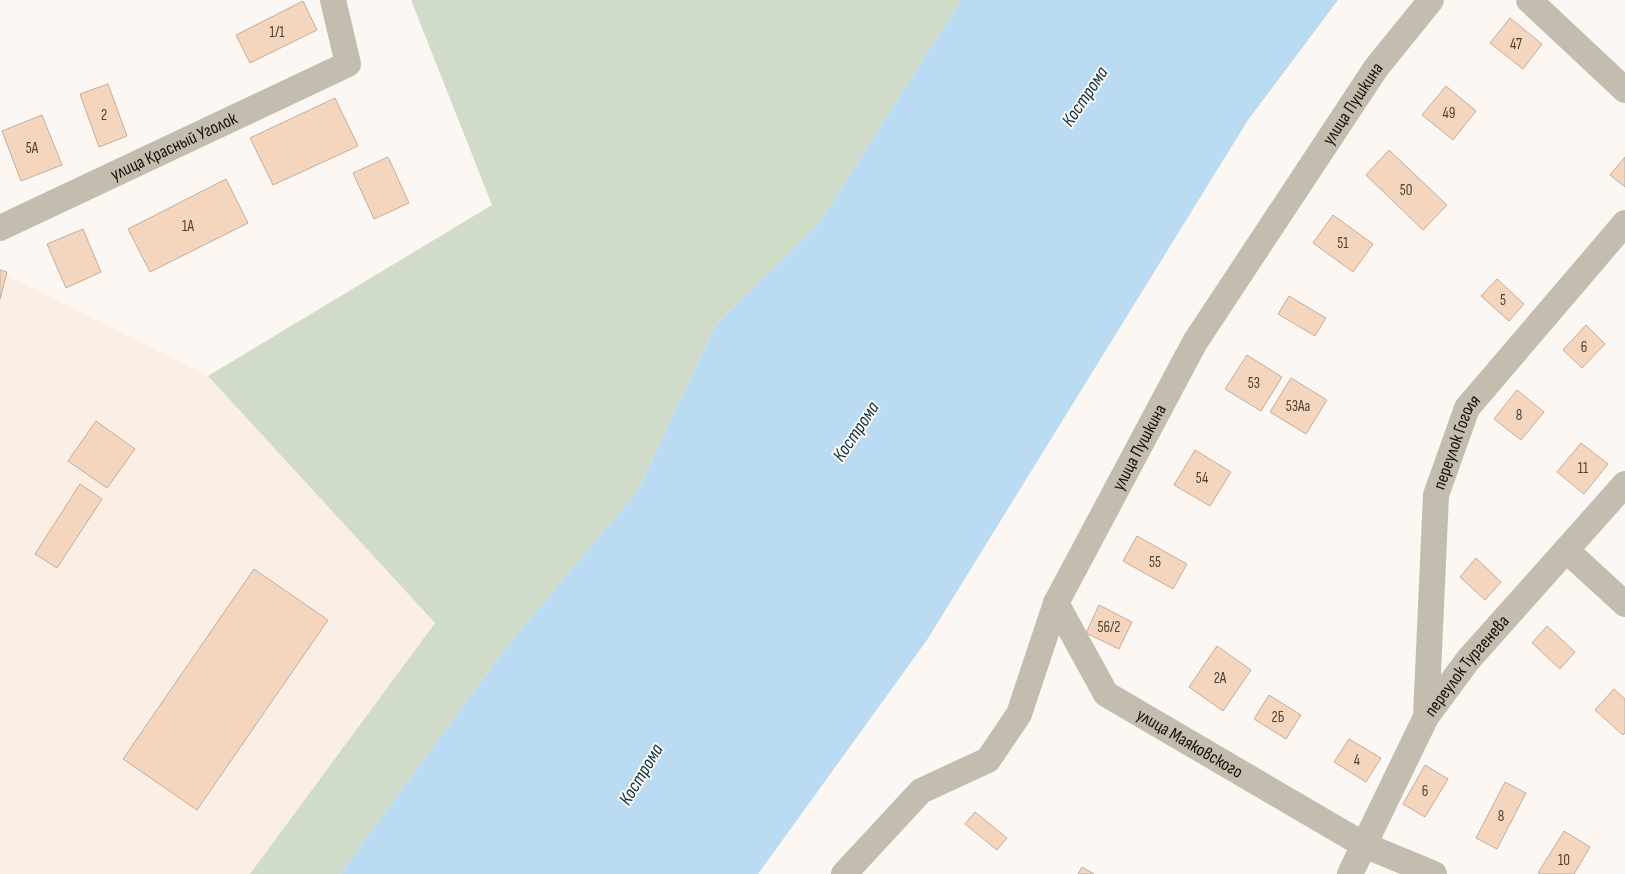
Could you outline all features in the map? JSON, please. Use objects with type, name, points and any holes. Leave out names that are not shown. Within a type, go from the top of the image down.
[{"type":"street","name":"улица Красный Уголок","points":[[0,228],[348,64],[333,0]]},
{"type":"street","name":"улица Пушкина","points":[[844,874],[920,791],[988,760],[1019,714],[1056,603],[1195,342],[1376,68],[1431,0]]},
{"type":"street","points":[[1529,0],[1625,90]]},
{"type":"street","name":"переулок Гоголя","points":[[1426,717],[1436,495],[1468,408],[1625,223]]},
{"type":"street","name":"переулок Тургенева","points":[[1350,874],[1426,717],[1468,660],[1625,484]]},
{"type":"street","points":[[1566,550],[1625,604]]},
{"type":"street","name":"улица Маяковского","points":[[1056,603],[1106,694],[1364,845],[1434,874]]},
{"type":"shaded area","points":[[0,272],[208,376],[435,623],[250,874],[0,874]]},
{"type":"green space","points":[[411,0],[961,0],[819,223],[715,326],[638,490],[504,650],[340,874],[250,874],[435,623],[208,376],[492,205]]},
{"type":"water","name":"Кострома","points":[[961,0],[1338,0],[1248,120],[927,640],[758,874],[340,874],[504,650],[638,490],[715,326],[819,223]]},
{"type":"building","points":[[303,1],[317,30],[250,63],[236,35]]},
{"type":"building","points":[[1510,18],[1542,44],[1523,69],[1490,43]]},
{"type":"building","points":[[108,84],[127,136],[99,147],[80,94]]},
{"type":"building","points":[[1446,86],[1476,111],[1453,140],[1422,115]]},
{"type":"building","points":[[335,98],[358,146],[273,185],[250,138]]},
{"type":"building","points":[[42,115],[62,165],[21,181],[2,131]]},
{"type":"building","points":[[1389,150],[1447,205],[1423,230],[1366,175]]},
{"type":"building","points":[[388,157],[409,203],[374,219],[353,173]]},
{"type":"building","points":[[1625,157],[1625,187],[1610,175]]},
{"type":"building","points":[[226,179],[248,223],[150,272],[128,229]]},
{"type":"building","points":[[1333,215],[1373,244],[1353,272],[1313,243]]},
{"type":"building","points":[[83,229],[101,272],[66,288],[47,244]]},
{"type":"building","points":[[0,270],[7,272],[0,299]]},
{"type":"building","points":[[1497,279],[1524,304],[1509,321],[1481,296]]},
{"type":"building","points":[[1289,296],[1326,318],[1315,336],[1278,314]]},
{"type":"building","points":[[1586,325],[1605,344],[1582,368],[1563,350]]},
{"type":"building","points":[[1247,355],[1282,377],[1261,411],[1225,389]]},
{"type":"building","points":[[1291,378],[1327,400],[1306,434],[1270,412]]},
{"type":"building","points":[[1517,390],[1544,412],[1521,440],[1494,419]]},
{"type":"building","points":[[96,421],[135,449],[107,488],[68,461]]},
{"type":"building","points":[[1581,443],[1608,464],[1584,494],[1557,472]]},
{"type":"building","points":[[1195,450],[1231,472],[1210,506],[1174,485]]},
{"type":"building","points":[[80,484],[102,499],[57,568],[35,554]]},
{"type":"building","points":[[1137,536],[1187,564],[1173,589],[1123,561]]},
{"type":"building","points":[[1476,558],[1501,582],[1485,600],[1460,577]]},
{"type":"building","points":[[254,569],[328,620],[197,810],[123,759]]},
{"type":"building","points":[[1099,605],[1132,622],[1119,649],[1086,633]]},
{"type":"building","points":[[1547,626],[1575,652],[1560,669],[1532,643]]},
{"type":"building","points":[[1217,646],[1251,670],[1223,711],[1189,687]]},
{"type":"building","points":[[1614,689],[1625,699],[1625,733],[1623,735],[1595,710]]},
{"type":"building","points":[[1269,695],[1301,715],[1286,739],[1254,719]]},
{"type":"building","points":[[1349,739],[1381,758],[1366,782],[1334,762]]},
{"type":"building","points":[[1425,765],[1448,779],[1425,817],[1403,804]]},
{"type":"building","points":[[1505,782],[1526,793],[1497,849],[1476,838]]},
{"type":"building","points":[[975,812],[1007,838],[997,850],[965,824]]},
{"type":"building","points":[[1564,831],[1590,847],[1574,874],[1538,873]]},
{"type":"building","points":[[1082,867],[1094,874],[1078,874]]}]
